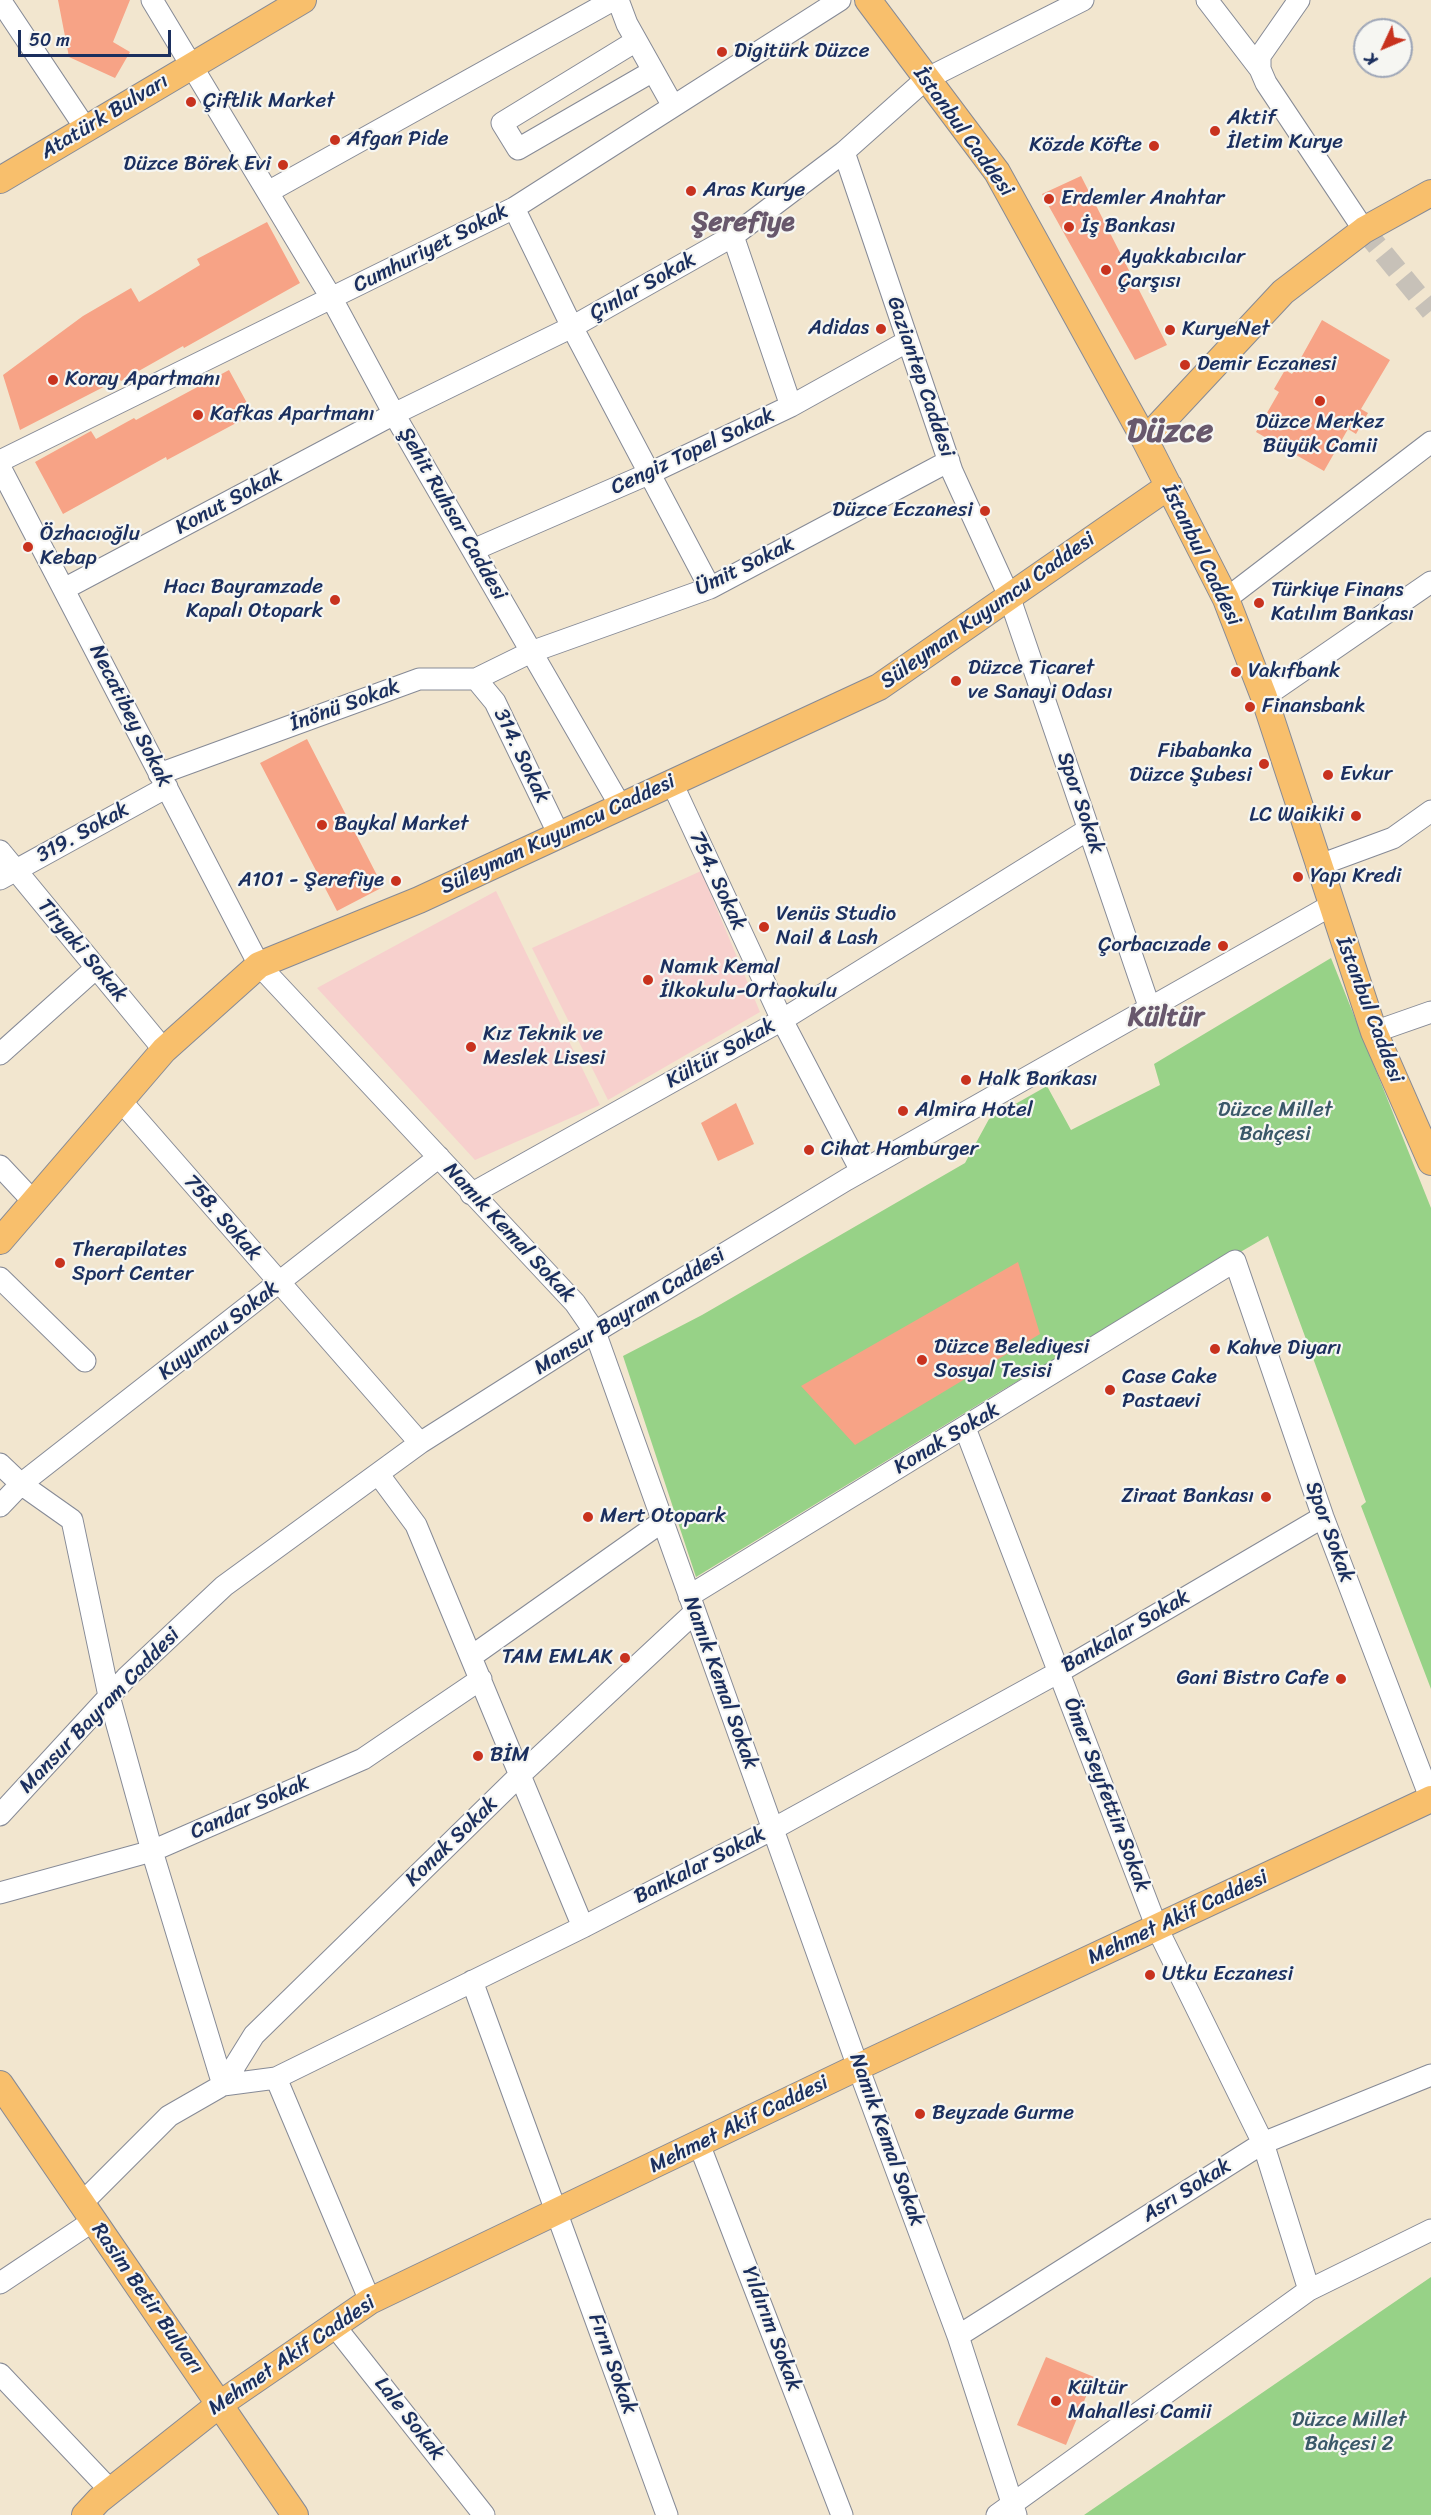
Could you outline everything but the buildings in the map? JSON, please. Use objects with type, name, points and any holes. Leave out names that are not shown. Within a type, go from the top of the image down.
[{"type":"main road","name":"Atatürk Bulvarı","points":[[0,180],[303,0]]},
{"type":"main road","name":"İstanbul Caddesi","points":[[868,0],[997,172],[1145,440],[1226,599],[1264,697],[1330,906],[1374,1032],[1431,1162]]},
{"type":"main road","points":[[1145,440],[1283,292],[1364,230],[1431,193]]},
{"type":"main road","name":"Süleyman Kuyumcu Caddesi","points":[[0,1241],[32,1200],[164,1050],[259,965],[419,900],[879,687],[1168,486]]},
{"type":"main road","name":"Mehmet Akif Caddesi","points":[[85,2515],[111,2491],[220,2404],[333,2324],[370,2301],[556,2214],[858,2067],[1431,1800]]},
{"type":"main road","name":"Rasim Betir Bulvarı","points":[[0,2084],[295,2515]]},
{"type":"street","points":[[0,0],[86,129]]},
{"type":"street","name":"Şehit Ruhsar Caddesi","points":[[152,0],[332,299],[394,414],[621,807]]},
{"type":"street","points":[[268,192],[613,0]]},
{"type":"street","points":[[618,0],[636,41],[673,106]]},
{"type":"street","name":"Cumhuriyet Sokak","points":[[0,461],[514,208],[840,0]]},
{"type":"street","name":"Çınlar Sokak","points":[[394,414],[572,327],[733,236],[844,152],[926,79],[1083,0]]},
{"type":"street","points":[[1207,0],[1260,69],[1266,83],[1364,230]]},
{"type":"street","points":[[1260,69],[1260,56],[1299,0]]},
{"type":"street","points":[[636,41],[502,123],[518,149],[653,71]]},
{"type":"street","name":"Gaziantep Caddesi","points":[[844,152],[949,461],[1009,596]]},
{"type":"street","points":[[514,208],[572,327],[710,588]]},
{"type":"street","points":[[733,236],[791,406]]},
{"type":"street","name":"Cengiz Topel Sokak","points":[[473,550],[648,474],[791,406],[908,341]]},
{"type":"street","name":"Konut Sokak","points":[[64,590],[394,414]]},
{"type":"street","points":[[1226,599],[1431,441]]},
{"type":"street","name":"Ümit Sokak","points":[[531,652],[710,588],[949,461]]},
{"type":"street","name":"Necatibey Sokak","points":[[0,467],[259,965]]},
{"type":"street","points":[[1264,697],[1431,582]]},
{"type":"street","name":"Spor Sokak","points":[[1009,596],[1150,1010]]},
{"type":"street","name":"İnönü Sokak","points":[[163,781],[419,679],[476,680],[531,652]]},
{"type":"street","name":"314. Sokak","points":[[476,680],[495,702],[559,836]]},
{"type":"street","name":"319. Sokak","points":[[8,874],[163,781]]},
{"type":"street","name":"754. Sokak","points":[[672,783],[782,1020],[861,1172]]},
{"type":"street","points":[[1317,866],[1393,838],[1431,811]]},
{"type":"street","name":"Kültür Sokak","points":[[471,1194],[782,1020],[1089,829]]},
{"type":"street","name":"Tiryaki Sokak","points":[[0,850],[8,874],[96,969],[164,1050]]},
{"type":"street","name":"Mansur Bayram Caddesi","points":[[0,1815],[126,1678],[224,1586],[420,1443],[595,1332],[861,1172],[1330,906]]},
{"type":"street","name":"Namık Kemal Sokak","points":[[259,965],[575,1303],[595,1332],[858,2067],[958,2336],[1008,2511]]},
{"type":"street","points":[[0,1054],[96,969]]},
{"type":"street","points":[[1374,1032],[1431,1012]]},
{"type":"street","name":"758. Sokak","points":[[121,1101],[420,1443]]},
{"type":"street","name":"Kuyumcu Sokak","points":[[0,1506],[21,1484],[439,1157]]},
{"type":"street","points":[[0,1166],[32,1200]]},
{"type":"street","name":"Spor Sokak","points":[[1235,1261],[1323,1517],[1431,1800]]},
{"type":"street","name":"Konak Sokak","points":[[224,2085],[254,2035],[692,1604],[965,1428],[1235,1261]]},
{"type":"street","points":[[0,1278],[85,1361]]},
{"type":"street","name":"Ömer Seyfettin Sokak","points":[[965,1428],[1157,1928],[1263,2143],[1309,2290]]},
{"type":"street","points":[[0,1464],[21,1484],[72,1520],[110,1696],[152,1851],[224,2085]]},
{"type":"street","points":[[379,1475],[416,1525],[583,1927]]},
{"type":"street","name":"Bankalar Sokak","points":[[0,2283],[87,2212],[169,2116],[224,2085],[276,2078],[583,1927],[773,1828],[1059,1672],[1323,1517]]},
{"type":"street","points":[[472,1656],[663,1521]]},
{"type":"street","name":"Candar Sokak","points":[[0,1893],[152,1851],[363,1759],[481,1679]]},
{"type":"street","name":"Fırın Sokak","points":[[472,1981],[667,2515]]},
{"type":"street","name":"Asrı Sokak","points":[[958,2336],[1263,2143],[1431,2075]]},
{"type":"street","points":[[276,2078],[370,2301]]},
{"type":"street","name":"Yıldırım Sokak","points":[[699,2144],[842,2515]]},
{"type":"street","points":[[1008,2511],[1309,2290],[1431,2230]]},
{"type":"street","name":"Lale Sokak","points":[[333,2324],[484,2515]]},
{"type":"street","points":[[0,2374],[111,2491]]},
{"type":"shaded area","name":"Namık Kemal İlkokulu-Ortaokulu","points":[[701,871],[760,1012],[608,1100],[532,948]]},
{"type":"shaded area","name":"Kız Teknik ve Meslek Lisesi","points":[[496,891],[600,1105],[475,1160],[317,988]]},
{"type":"green space","name":"Düzce Millet Bahçesi","points":[[1331,958],[1431,1208],[1431,1689],[1361,1506],[1366,1502],[1268,1236],[999,1392],[696,1577],[623,1356],[702,1315],[965,1163],[989,1119],[1047,1086],[1071,1130],[1160,1085],[1154,1064]]},
{"type":"green space","name":"Düzce Millet Bahçesi 2","points":[[1431,2277],[1431,2515],[1084,2515]]},
{"type":"tunnel","points":[[1364,230],[1431,311]]},
{"type":"place","name":"Digitürk Düzce","points":[[722,52]]},
{"type":"place","name":"Çiftlik Market","points":[[191,102]]},
{"type":"place","name":"Aktif İletim Kurye","points":[[1215,131]]},
{"type":"place","name":"Afgan Pide","points":[[335,140]]},
{"type":"place","name":"Közde Köfte","points":[[1154,146]]},
{"type":"place","name":"Düzce Börek Evi","points":[[283,165]]},
{"type":"place","name":"Aras Kurye","points":[[691,191]]},
{"type":"place","name":"Erdemler Anahtar","points":[[1049,199]]},
{"type":"place","name":"İş Bankası","points":[[1069,227]]},
{"type":"place","name":"Ayakkabıcılar Çarşısı","points":[[1106,270]]},
{"type":"place","name":"Adidas","points":[[881,329]]},
{"type":"place","name":"KuryeNet","points":[[1170,330]]},
{"type":"place","name":"Demir Eczanesi","points":[[1185,365]]},
{"type":"place","name":"Koray Apartmanı","points":[[53,380]]},
{"type":"place","name":"Düzce Merkez Büyük Camii","points":[[1320,401]]},
{"type":"place","name":"Kafkas Apartmanı","points":[[198,415]]},
{"type":"place","name":"Düzce Eczanesi","points":[[985,511]]},
{"type":"place","name":"Özhacıoğlu Kebap","points":[[28,547]]},
{"type":"place","name":"Hacı Bayramzade Kapalı Otopark","points":[[335,600]]},
{"type":"place","name":"Türkiye Finans Katılım Bankası","points":[[1259,603]]},
{"type":"place","name":"Vakıfbank","points":[[1236,672]]},
{"type":"place","name":"Düzce Ticaret ve Sanayi Odası","points":[[956,681]]},
{"type":"place","name":"Finansbank","points":[[1250,707]]},
{"type":"place","name":"Fibabanka Düzce Şubesi","points":[[1264,764]]},
{"type":"place","name":"Evkur","points":[[1328,775]]},
{"type":"place","name":"LC Waikiki","points":[[1356,816]]},
{"type":"place","name":"Baykal Market","points":[[322,825]]},
{"type":"place","name":"Yapı Kredi","points":[[1298,877]]},
{"type":"place","name":"A101 - Şerefiye","points":[[396,881]]},
{"type":"place","name":"Venüs Studio Nail & Lash","points":[[764,927]]},
{"type":"place","name":"Çorbacızade","points":[[1223,946]]},
{"type":"place","name":"Namık Kemal İlkokulu-Ortaokulu","points":[[648,980]]},
{"type":"place","name":"Kız Teknik ve Meslek Lisesi","points":[[471,1047]]},
{"type":"place","name":"Halk Bankası","points":[[966,1080]]},
{"type":"place","name":"Almira Hotel","points":[[903,1111]]},
{"type":"place","name":"Cihat Hamburger","points":[[809,1150]]},
{"type":"place","name":"Therapilates Sport Center","points":[[60,1263]]},
{"type":"place","name":"Kahve Diyarı","points":[[1215,1349]]},
{"type":"place","name":"Düzce Belediyesi Sosyal Tesisi","points":[[922,1360]]},
{"type":"place","name":"Case Cake Pastaevi","points":[[1110,1390]]},
{"type":"place","name":"Ziraat Bankası","points":[[1266,1497]]},
{"type":"place","name":"Mert Otopark","points":[[588,1517]]},
{"type":"place","name":"TAM EMLAK","points":[[625,1658]]},
{"type":"place","name":"Gani Bistro Cafe","points":[[1341,1679]]},
{"type":"place","name":"BİM","points":[[478,1756]]},
{"type":"place","name":"Utku Eczanesi","points":[[1150,1975]]},
{"type":"place","name":"Beyzade Gurme","points":[[920,2114]]},
{"type":"place","name":"Kültür Mahallesi Camii","points":[[1056,2401]]},
{"type":"district","name":"Şerefiye","points":[[743,223]]},
{"type":"district","name":"Düzce","points":[[1170,433]]},
{"type":"district","name":"Kültür","points":[[1166,1018]]}]
